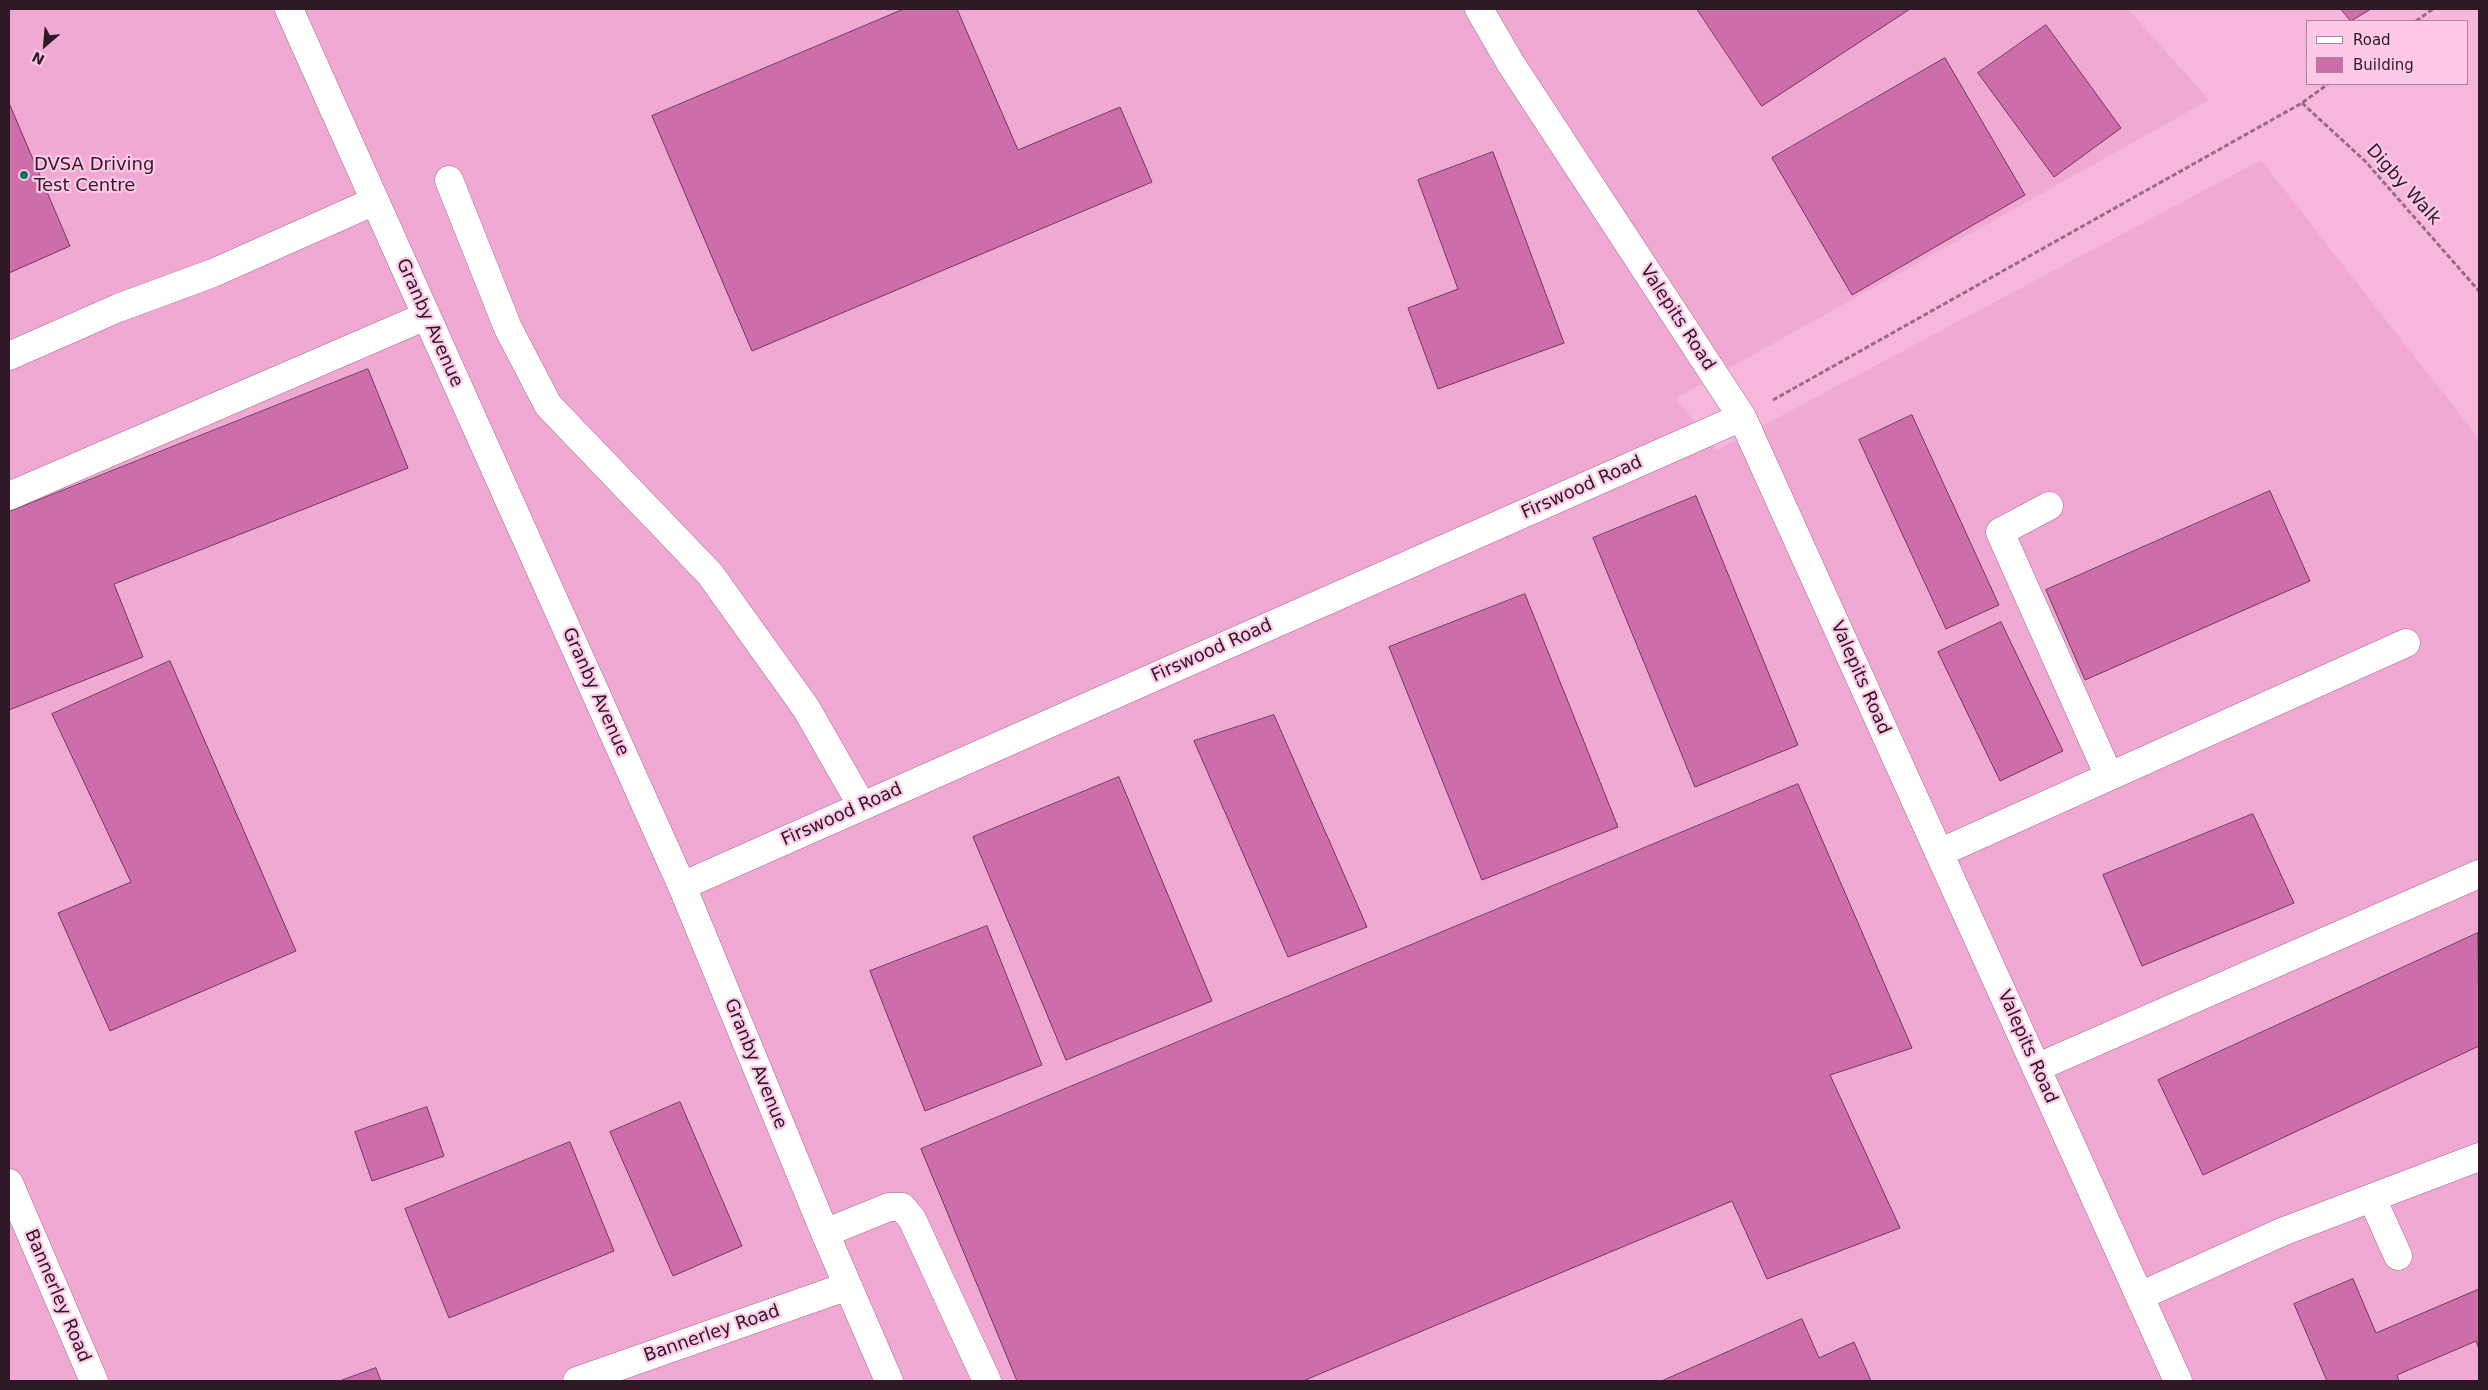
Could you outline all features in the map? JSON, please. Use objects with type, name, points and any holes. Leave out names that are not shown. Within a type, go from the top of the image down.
[{"type":"street","name":"Granby Avenue","points":[[289,9],[682,886],[825,1233],[890,1381]]},
{"type":"street","name":"Valepits Road","points":[[1480,9],[1511,64],[1742,417],[2178,1381]]},
{"type":"street","points":[[449,180],[508,328],[548,405],[710,574],[806,708],[862,806]]},
{"type":"street","points":[[9,356],[118,308],[213,273],[375,201]]},
{"type":"street","points":[[9,496],[426,316]]},
{"type":"street","name":"Firswood Road","points":[[682,886],[1742,417]]},
{"type":"street","points":[[2049,506],[2000,532],[2109,776]]},
{"type":"street","points":[[1939,853],[2406,643]]},
{"type":"street","points":[[2036,1068],[2479,874]]},
{"type":"street","points":[[2140,1296],[2282,1232],[2479,1157]]},
{"type":"street","name":"Bannerley Road","points":[[9,1184],[94,1381]]},
{"type":"street","points":[[2372,1198],[2398,1256]]},
{"type":"street","points":[[825,1233],[888,1207],[902,1207],[912,1218],[987,1381]]},
{"type":"street","name":"Bannerley Road","points":[[577,1381],[848,1286]]},
{"type":"path","points":[[2417,20],[2433,9]]},
{"type":"path","points":[[1768,403],[2302,103],[2327,85]]},
{"type":"path","name":"Digby Walk","points":[[2302,103],[2365,161],[2479,291]]},
{"type":"shaded area","points":[[9,9],[2128,9],[2209,100],[1676,398],[1717,450],[2261,160],[2479,439],[2479,1381],[9,1381]]},
{"type":"building","points":[[904,9],[957,9],[1018,150],[1120,107],[1152,182],[752,351],[652,116]]},
{"type":"building","points":[[1697,9],[1910,9],[1762,106]]},
{"type":"building","points":[[2341,9],[2371,9],[2353,20],[2350,20]]},
{"type":"building","points":[[2046,25],[2121,128],[2054,177],[1978,73]]},
{"type":"building","points":[[1945,58],[2025,195],[1852,295],[1772,158]]},
{"type":"building","name":"DVSA Driving Test Centre","points":[[9,103],[70,246],[9,273]]},
{"type":"building","points":[[1493,152],[1564,343],[1438,389],[1408,308],[1458,289],[1418,180]]},
{"type":"building","points":[[368,369],[408,468],[114,584],[143,657],[9,710],[9,512]]},
{"type":"building","points":[[1912,415],[1999,605],[1946,629],[1859,440]]},
{"type":"building","points":[[2270,491],[2310,581],[2085,680],[2046,590]]},
{"type":"building","points":[[1696,496],[1798,745],[1695,787],[1593,538]]},
{"type":"building","points":[[1525,594],[1618,827],[1482,880],[1389,647]]},
{"type":"building","points":[[2001,622],[2063,751],[2000,781],[1938,652]]},
{"type":"building","points":[[170,661],[296,951],[110,1031],[58,913],[131,882],[52,714]]},
{"type":"building","points":[[1274,715],[1367,927],[1288,957],[1194,741]]},
{"type":"building","points":[[1119,777],[1212,1001],[1066,1060],[973,837]]},
{"type":"building","points":[[1798,784],[1912,1048],[1830,1075],[1900,1228],[1767,1279],[1732,1201],[1303,1381],[1017,1381],[921,1149]]},
{"type":"building","points":[[2253,814],[2294,903],[2142,966],[2103,875]]},
{"type":"building","points":[[987,926],[1042,1065],[925,1111],[870,971]]},
{"type":"building","points":[[2478,933],[2479,1046],[2203,1175],[2158,1080]]},
{"type":"building","points":[[680,1102],[742,1246],[673,1276],[610,1132]]},
{"type":"building","points":[[427,1107],[444,1156],[372,1181],[355,1132]]},
{"type":"building","points":[[570,1142],[614,1251],[449,1318],[405,1209]]},
{"type":"building","points":[[2353,1279],[2376,1333],[2479,1289],[2479,1349],[2476,1341],[2397,1375],[2399,1381],[2327,1381],[2294,1304]]},
{"type":"building","points":[[1802,1319],[1819,1358],[1854,1342],[1871,1381],[1662,1381]]},
{"type":"building","points":[[376,1368],[381,1381],[340,1381]]},
{"type":"place","name":"DVSA Driving Test Centre","points":[[24,175]]}]
